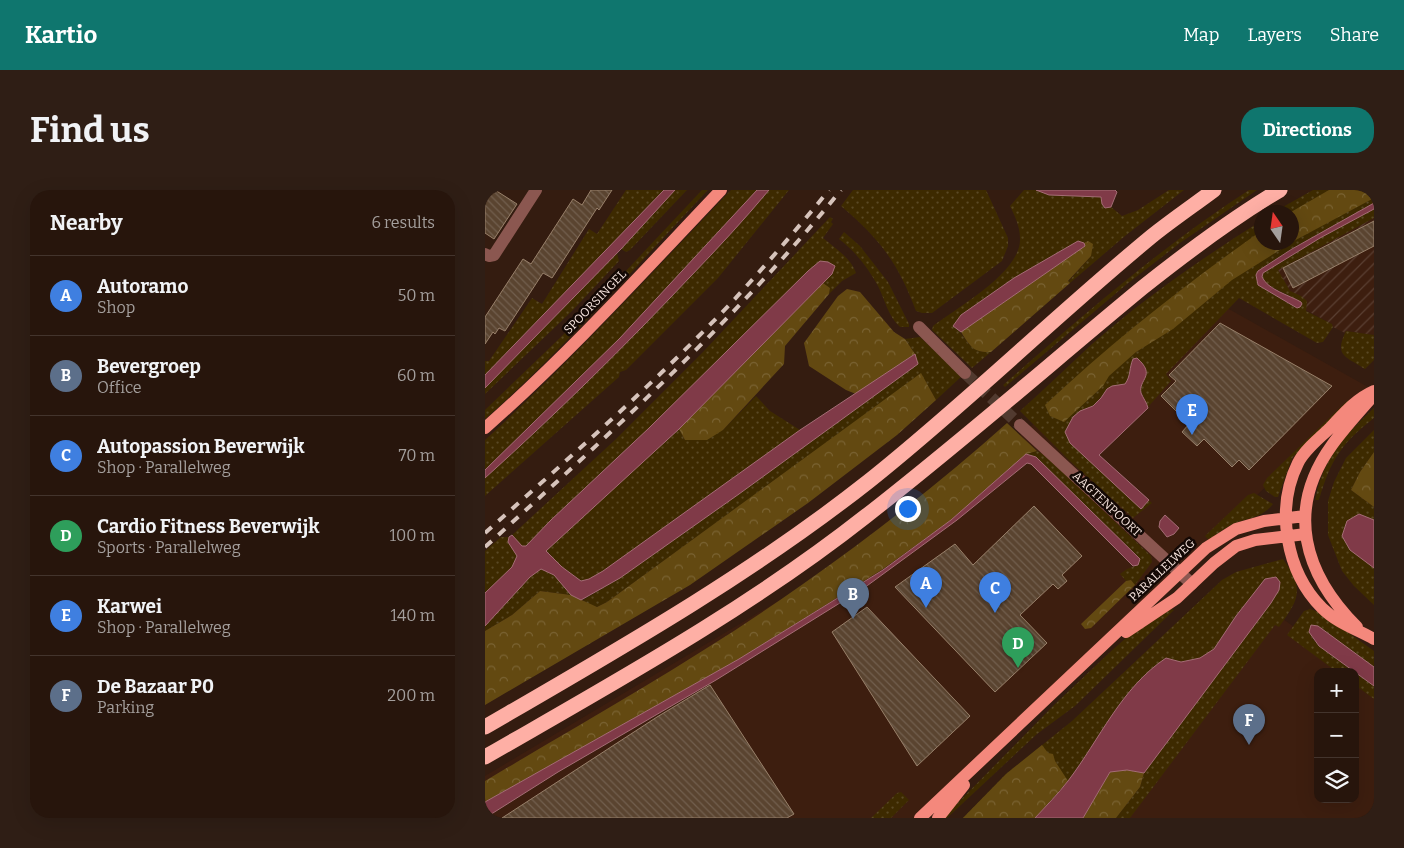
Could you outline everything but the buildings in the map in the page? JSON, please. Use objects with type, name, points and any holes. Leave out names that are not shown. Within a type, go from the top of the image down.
[{"type":"highway","points":[[485,727],[679,611],[812,523],[925,435],[1097,282],[1155,234],[1214,190]]},
{"type":"highway","points":[[485,757],[683,640],[781,577],[866,517],[1185,254],[1243,212],[1280,190]]},
{"type":"main road","name":"SPOORSINGEL","points":[[485,428],[519,398],[591,327],[721,190]]},
{"type":"main road","points":[[1374,391],[1352,404],[1309,448],[1298,463],[1286,502],[1287,536],[1301,579],[1322,608],[1342,623],[1374,639]]},
{"type":"main road","points":[[1362,632],[1342,612],[1325,590],[1312,562],[1306,534],[1305,516],[1311,487],[1317,470],[1332,445],[1374,395]]},
{"type":"main road","name":"PARALLELWEG","points":[[920,818],[1206,548],[1236,529],[1264,521],[1305,516]]},
{"type":"main road","name":"PARALLELWEG","points":[[1104,644],[1177,598],[1214,563],[1236,546],[1255,540],[1306,534]]},
{"type":"main road","name":"PARALLELWEG","points":[[938,818],[981,762]]},
{"type":"street","points":[[485,254],[489,256],[494,255],[536,190]]},
{"type":"street","points":[[919,327],[965,373]]},
{"type":"street","name":"AAGTENPOORT","points":[[1020,425],[1192,584]]},
{"type":"shaded area","points":[[626,190],[664,190],[485,375],[485,361],[489,361],[532,298],[542,304],[589,229],[597,234]]},
{"type":"shaded area","points":[[664,190],[675,190],[621,249],[485,388],[485,375]]},
{"type":"shaded area","points":[[675,190],[687,190],[630,250],[626,252],[621,249]]},
{"type":"shaded area","points":[[702,190],[708,190],[571,336],[485,419],[485,410],[592,307]]},
{"type":"shaded area","points":[[731,190],[757,190],[620,338],[485,470],[485,440],[579,349]]},
{"type":"shaded area","points":[[757,190],[769,190],[640,329],[564,405],[485,478],[485,470],[620,338]]},
{"type":"shaded area","points":[[769,190],[789,190],[718,278],[626,370],[620,372],[619,377],[485,496],[485,478],[564,405],[640,329]]},
{"type":"shaded area","points":[[853,190],[986,190],[1008,238],[1008,246],[1002,261],[932,313],[916,311],[895,265],[867,230],[841,206]]},
{"type":"shaded area","points":[[1024,190],[1036,190],[1049,195],[1102,197],[1105,208],[1111,207],[1122,216],[1138,210],[1169,190],[1184,190],[1125,236],[1070,283],[1068,282],[1091,256],[1088,241],[1084,243],[1078,241],[1014,278],[961,315],[953,326],[977,350],[991,352],[972,368],[932,330],[933,326],[986,288],[1010,264],[1018,251],[1020,235],[1010,206]]},
{"type":"shaded area","points":[[1036,190],[1115,190],[1117,192],[1111,207],[1105,208],[1101,197],[1049,195]]},
{"type":"shaded area","points":[[1249,190],[1257,190],[1180,243],[1127,284],[1005,387],[1003,385],[1092,308],[1153,259]]},
{"type":"shaded area","points":[[1313,190],[1374,190],[1374,203],[1299,245],[1299,205],[1286,205]]},
{"type":"shaded area","points":[[1374,203],[1374,209],[1320,238],[1263,273],[1262,277],[1265,282],[1279,292],[1301,302],[1300,307],[1297,308],[1258,285],[1256,275],[1258,271],[1290,250],[1299,250],[1299,245]]},
{"type":"shaded area","points":[[1374,209],[1374,335],[1346,331],[1345,333],[1300,307],[1268,269]]},
{"type":"shaded area","points":[[1374,209],[1374,218],[1278,270],[1290,291],[1307,301],[1306,311],[1332,324],[1333,327],[1323,342],[1317,343],[1239,298],[1166,374],[1171,381],[1148,407],[1130,366],[1130,377],[1125,384],[1112,386],[1107,389],[1093,406],[1080,411],[1065,432],[1141,508],[1149,500],[1152,503],[1133,518],[1070,461],[1020,411],[1092,344],[1132,311],[1196,264],[1254,226],[1254,250],[1290,250],[1258,271],[1256,275],[1258,285],[1296,308],[1301,302],[1263,281],[1263,273],[1320,238]]},
{"type":"shaded area","points":[[830,217],[833,219],[831,222],[833,224],[823,238],[847,258],[856,273],[842,281],[829,294],[830,288],[823,283],[832,274],[808,271],[649,428],[526,546],[522,546],[512,535],[616,439],[702,353]]},
{"type":"shaded area","points":[[844,232],[860,246],[888,282],[909,327],[900,327],[892,318],[870,273],[856,255],[839,239]]},
{"type":"shaded area","points":[[1078,241],[1084,243],[1085,246],[961,332],[953,326],[961,315],[1014,278]]},
{"type":"shaded area","points":[[617,253],[619,261],[572,311],[485,394],[485,387]]},
{"type":"shaded area","points":[[820,261],[828,262],[835,266],[832,274],[679,429],[546,551],[562,567],[581,581],[589,579],[603,571],[800,430],[915,354],[918,364],[620,578],[581,600],[571,595],[554,575],[541,569],[530,577],[485,626],[485,593],[512,567],[517,556],[508,542],[509,537],[512,535],[522,546],[526,546]]},
{"type":"shaded area","points":[[1195,290],[1368,387],[1104,644],[920,818],[485,818],[485,776],[926,513]]},
{"type":"shaded area","points":[[1346,331],[1374,335],[1374,360],[1365,369],[1347,358],[1341,351]]},
{"type":"shaded area","points":[[920,337],[962,376],[936,400],[921,374],[607,602],[597,607],[583,600],[620,578],[918,364],[915,354],[905,339]]},
{"type":"shaded area","points":[[1137,358],[1146,369],[1141,393],[1148,408],[1099,455],[1149,500],[1141,509],[1070,443],[1065,432],[1073,417],[1080,411],[1093,406],[1107,389],[1112,386],[1125,384],[1133,359]]},
{"type":"shaded area","points":[[756,396],[770,411],[800,430],[603,571],[589,579],[582,581],[562,567],[546,550],[679,429],[685,440],[723,430]]},
{"type":"shaded area","points":[[1348,400],[1350,402],[1292,458],[1278,497],[1266,491],[1263,485],[1267,478]]},
{"type":"shaded area","points":[[1374,408],[1374,418],[1353,436],[1339,453],[1328,474],[1319,500],[1315,500],[1324,472],[1336,449]]},
{"type":"shaded area","points":[[1374,430],[1374,452],[1360,472],[1351,490],[1374,507],[1374,520],[1359,514],[1347,521],[1342,536],[1350,550],[1374,568],[1374,605],[1354,586],[1342,571],[1328,535],[1328,501],[1334,482],[1346,458]]},
{"type":"shaded area","points":[[1037,451],[1046,456],[1151,556],[1152,562],[1135,585],[1131,580],[1126,581],[1120,574],[1138,565],[1140,559],[1036,457],[1026,454]]},
{"type":"shaded area","points":[[1026,454],[1036,457],[1140,559],[1138,565],[1133,566],[1031,464],[1027,463],[957,520],[864,588],[716,680],[558,772],[485,818],[485,802],[739,659],[883,570],[951,520]]},
{"type":"shaded area","points":[[1254,493],[1273,504],[1258,516],[1235,523],[1209,540],[1205,536],[1248,495]]},
{"type":"shaded area","points":[[1359,514],[1374,520],[1374,568],[1350,550],[1342,536],[1347,521]]},
{"type":"shaded area","points":[[1165,515],[1179,528],[1174,534],[1167,537],[1159,527],[1160,521]]},
{"type":"shaded area","points":[[501,537],[509,537],[508,542],[518,556],[512,567],[485,593],[485,551]]},
{"type":"shaded area","points":[[1283,559],[1297,587],[1297,594],[1291,609],[1279,627],[1275,625],[1130,818],[1116,818],[1140,787],[1144,773],[1279,590],[1280,582],[1276,577],[1265,579],[1236,616],[1214,649],[1200,658],[1181,662],[1166,658],[1136,684],[1112,715],[1068,781],[1035,818],[963,818],[1006,774],[1072,721],[1222,580],[1236,572]]},
{"type":"shaded area","points":[[541,569],[554,575],[571,595],[540,591],[512,615],[485,631],[485,626],[530,577]]},
{"type":"shaded area","points":[[1276,577],[1280,582],[1279,590],[1271,603],[1144,773],[1127,770],[1110,772],[1083,818],[1035,818],[1068,781],[1112,715],[1136,684],[1150,670],[1166,658],[1181,662],[1200,658],[1214,649],[1236,616],[1265,579]]},
{"type":"shaded area","points":[[1171,609],[1174,610],[1075,706],[1037,734],[947,818],[943,818],[1054,705],[1109,653],[1135,630]]},
{"type":"shaded area","points":[[1310,609],[1321,613],[1374,651],[1374,667],[1318,626],[1312,638],[1319,646],[1349,668],[1332,668],[1287,635],[1304,611]]},
{"type":"shaded area","points":[[1275,613],[1350,668],[1314,668],[1314,803],[1359,803],[1359,675],[1374,686],[1374,818],[1117,818]]},
{"type":"shaded area","points":[[1311,625],[1318,626],[1374,667],[1374,686],[1359,675],[1359,668],[1349,668],[1319,646],[1309,632]]},
{"type":"shaded area","points":[[1359,676],[1374,686],[1374,699],[1359,688]]},
{"type":"shaded area","points":[[901,792],[909,800],[891,818],[871,818],[897,793]]},
{"type":"green space","points":[[1329,190],[1374,190],[1374,198],[1299,238],[1299,207]]},
{"type":"green space","points":[[1254,236],[1254,250],[1280,250],[1232,280],[1173,329],[1136,352],[1109,376],[1103,386],[1064,422],[1050,416],[1045,405],[1123,336]]},
{"type":"green space","points":[[1088,241],[1093,244],[1091,256],[1068,281],[1070,283],[991,352],[976,350],[970,345],[961,332],[1084,246],[1084,243]]},
{"type":"green space","points":[[823,283],[830,288],[829,294],[785,346],[784,364],[723,430],[707,440],[685,440],[679,429]]},
{"type":"green space","points":[[847,289],[860,292],[894,332],[905,339],[915,354],[856,394],[846,390],[809,366],[804,343],[838,296]]},
{"type":"green space","points":[[921,373],[936,400],[897,435],[808,503],[690,585],[485,705],[485,631],[512,615],[540,591],[571,595],[597,607],[607,602]]},
{"type":"green space","points":[[1007,423],[1037,451],[1026,454],[951,520],[883,569],[739,659],[485,802],[485,781],[646,686],[765,611],[882,526],[958,466]]},
{"type":"green space","points":[[1374,452],[1374,507],[1351,490],[1360,472]]},
{"type":"green space","points":[[1131,580],[1135,585],[1091,628],[1085,629],[1081,624],[1126,581]]},
{"type":"green space","points":[[1042,745],[1048,753],[1053,754],[1055,761],[1068,781],[1035,818],[963,818],[1006,774]]},
{"type":"green space","points":[[1127,770],[1144,773],[1140,787],[1116,818],[1083,818],[1110,772]]},
{"type":"tunnel","points":[[965,373],[1020,425]]},
{"type":"railway","points":[[485,533],[611,420],[672,362],[757,275],[829,190]]},
{"type":"railway","points":[[485,547],[625,419],[715,331],[841,190]]},
{"type":"place","name":"Karwei","points":[[1192,435]]},
{"type":"place","name":"Autoramo","points":[[926,608]]},
{"type":"place","name":"Autopassion Beverwijk","points":[[995,613]]},
{"type":"place","name":"Bevergroep","points":[[853,619]]},
{"type":"place","name":"Cardio Fitness Beverwijk","points":[[1018,668]]},
{"type":"place","name":"De Bazaar P0","points":[[1249,745]]}]
